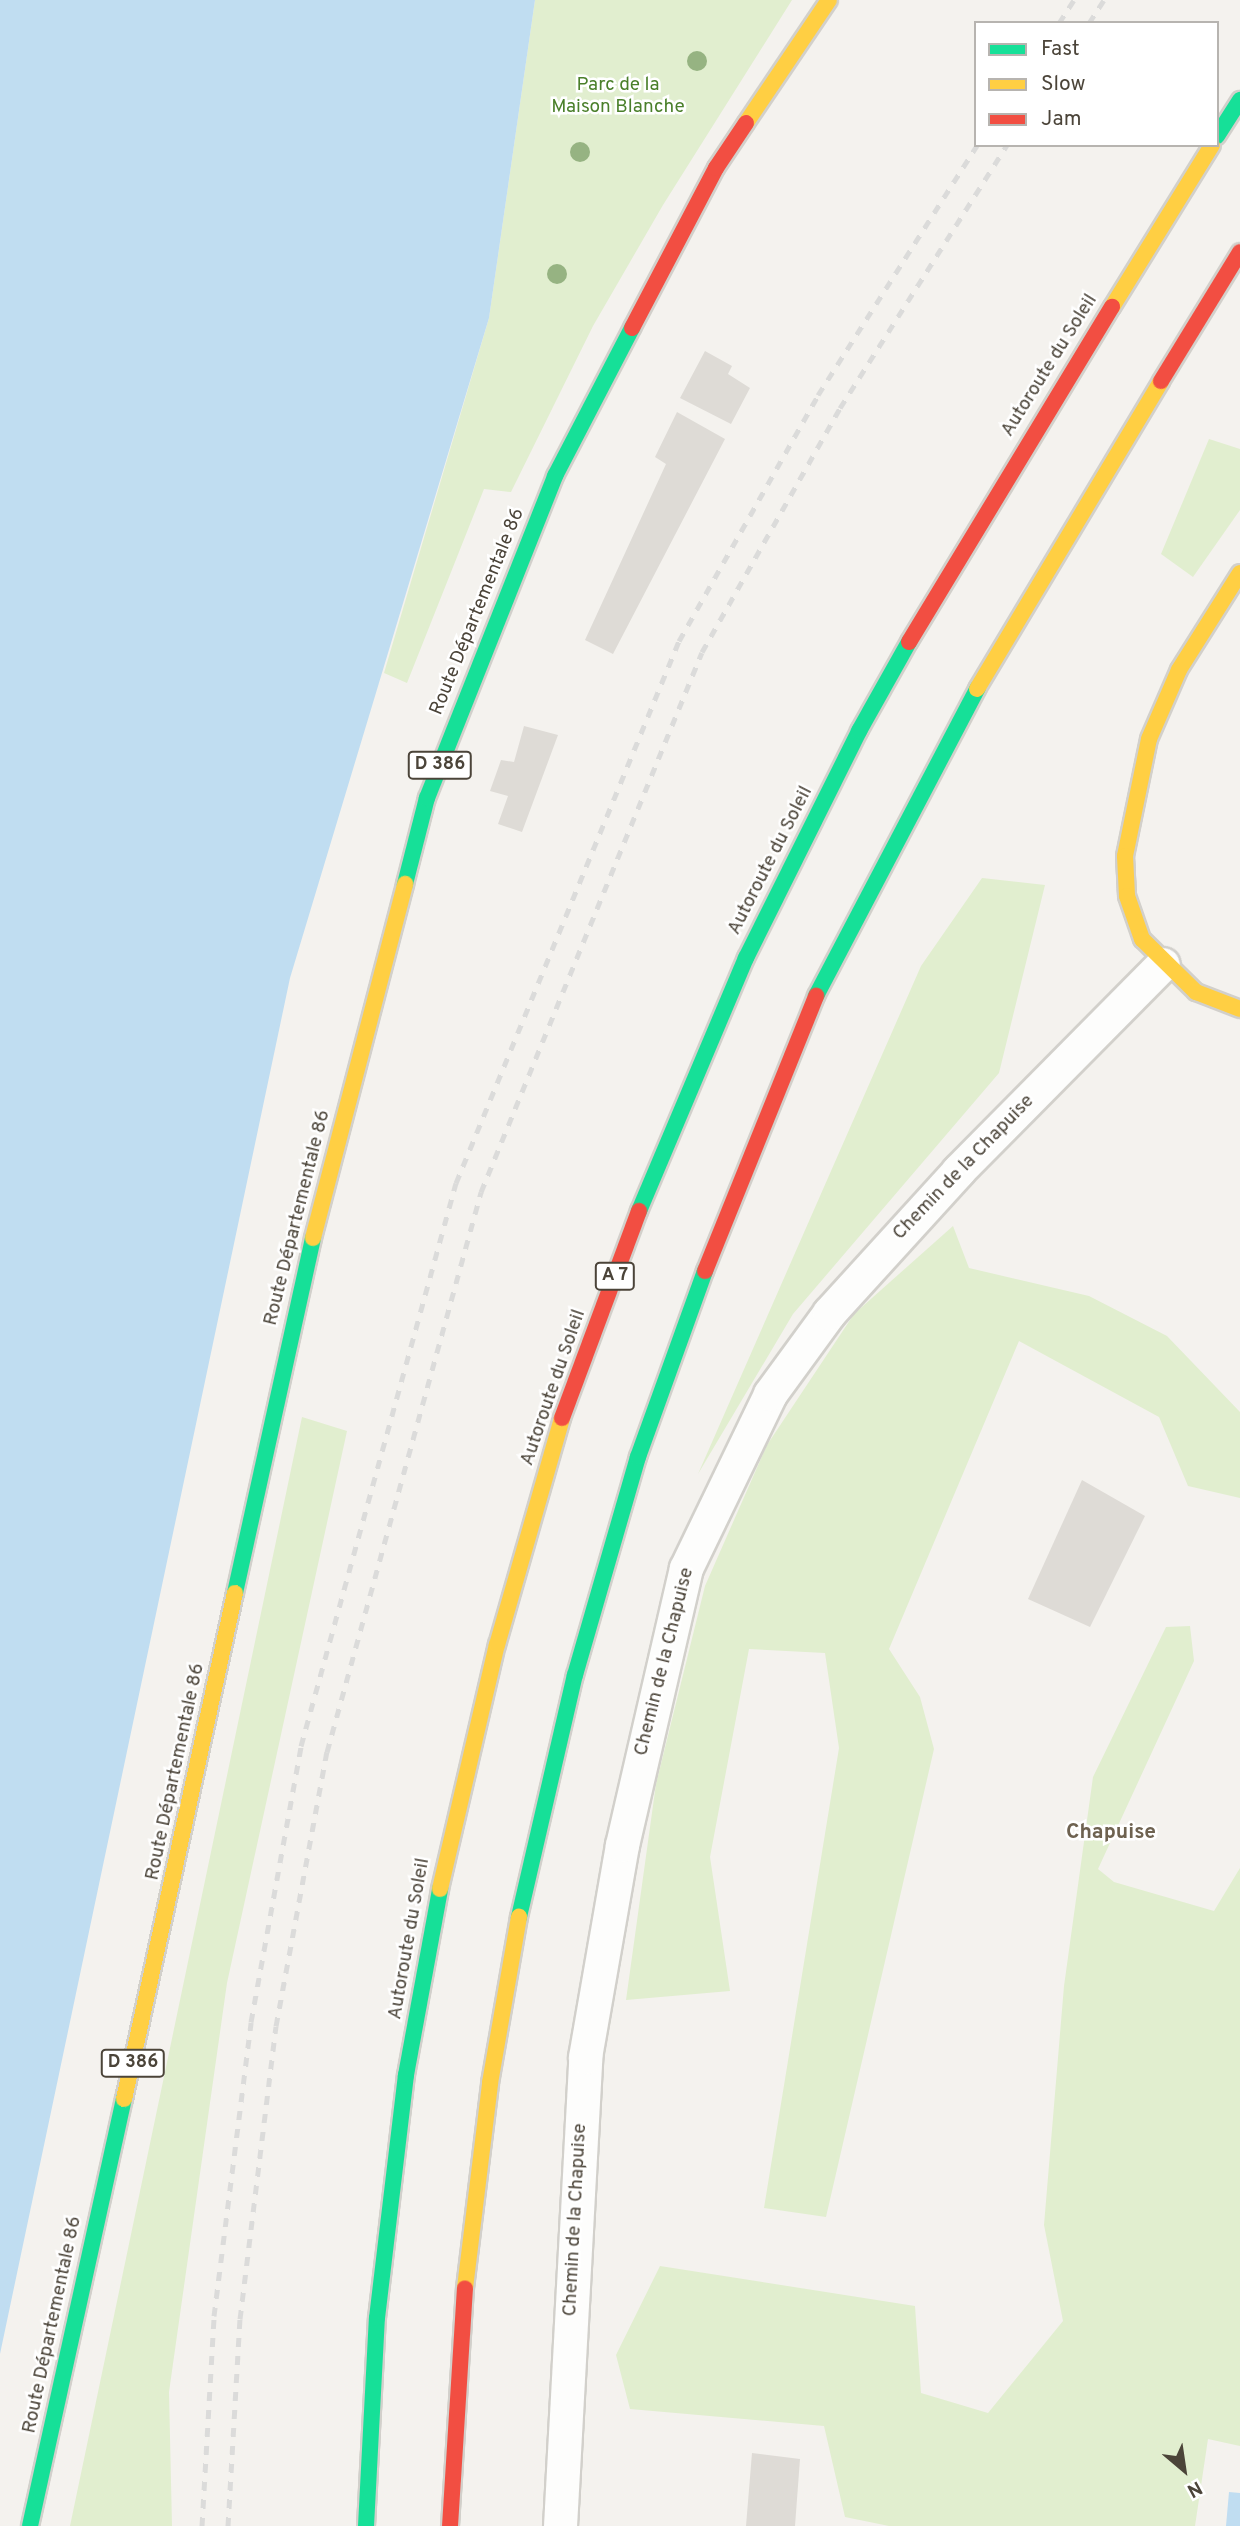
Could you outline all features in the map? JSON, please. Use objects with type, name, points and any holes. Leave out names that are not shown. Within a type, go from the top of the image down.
[{"type":"main road","name":"Route Départementale 86","points":[[30,2526],[309,1252],[427,799],[555,476],[716,168],[829,0]]},
{"type":"main road","points":[[1219,133],[1240,100]]},
{"type":"main road","name":"Autoroute du Soleil","points":[[366,2526],[377,2318],[406,2075],[449,1842],[497,1645],[559,1427],[649,1185],[747,958],[859,732],[953,564],[1211,147]]},
{"type":"main road","points":[[450,2526],[464,2299],[490,2083],[529,1860],[575,1675],[638,1457],[730,1201],[816,997],[934,766],[1020,610],[1240,252]]},
{"type":"main road","points":[[1240,573],[1178,670],[1149,738],[1135,790],[1125,856],[1127,896],[1142,939],[1163,964],[1196,992],[1240,1009]]},
{"type":"street","name":"Chemin de la Chapuise","points":[[560,2526],[584,2057],[622,1845],[686,1569],[770,1394],[829,1313],[958,1171],[1163,964]]},
{"type":"green space","name":"Parc de la Maison Blanche","points":[[535,0],[792,0],[663,205],[593,326],[511,492],[484,489],[407,683],[384,673],[489,318]]},
{"type":"green space","points":[[1209,439],[1240,449],[1240,510],[1193,577],[1161,554]]},
{"type":"green space","points":[[982,878],[1045,885],[999,1073],[793,1314],[698,1474],[921,966]]},
{"type":"green space","points":[[953,1226],[969,1268],[1089,1296],[1167,1336],[1240,1412],[1240,1498],[1188,1486],[1159,1417],[1019,1341],[889,1649],[920,1697],[934,1749],[826,2217],[764,2208],[839,1748],[825,1653],[749,1649],[710,1857],[730,1991],[626,2000],[656,1784],[705,1586],[767,1445],[854,1314]]},
{"type":"green space","points":[[302,1417],[347,1431],[227,1983],[169,2392],[172,2526],[70,2526]]},
{"type":"green space","points":[[1190,1626],[1194,1661],[1098,1869],[1114,1882],[1214,1911],[1240,1868],[1240,2446],[1208,2439],[1195,2526],[889,2526],[845,2517],[824,2426],[630,2409],[616,2355],[660,2266],[915,2306],[921,2393],[988,2413],[1063,2321],[1044,2225],[1064,1986],[1093,1777],[1166,1627]]},
{"type":"water","points":[[0,0],[535,0],[489,318],[290,978],[0,2354]]},
{"type":"water","points":[[1229,2492],[1240,2493],[1240,2526],[1226,2526]]},
{"type":"building","points":[[705,351],[732,366],[728,374],[750,388],[731,424],[680,398]]},
{"type":"building","points":[[677,412],[725,439],[613,654],[585,640],[666,464],[655,457]]},
{"type":"building","points":[[524,726],[558,735],[522,832],[498,824],[508,796],[490,791],[501,760],[514,762]]},
{"type":"building","points":[[1082,1480],[1145,1516],[1090,1627],[1028,1599]]},
{"type":"building","points":[[752,2453],[800,2459],[795,2526],[746,2526]]},
{"type":"railway","points":[[1060,21],[1074,0]]},
{"type":"railway","points":[[1090,21],[1104,0]]},
{"type":"railway","points":[[202,2526],[214,2316],[251,2022],[301,1746],[456,1183],[679,641],[818,395],[976,147]]},
{"type":"railway","points":[[228,2526],[240,2319],[276,2026],[327,1752],[481,1192],[702,652],[840,408],[1006,147]]},
{"type":"traffic: fast","points":[[1219,133],[1240,100]]},
{"type":"traffic: fast","points":[[405,884],[427,798],[555,476],[632,328]]},
{"type":"traffic: fast","points":[[639,1211],[746,958],[859,731],[909,642]]},
{"type":"traffic: fast","points":[[816,996],[977,689]]},
{"type":"traffic: fast","points":[[235,1593],[313,1238]]},
{"type":"traffic: fast","points":[[519,1917],[575,1675],[638,1457],[705,1271]]},
{"type":"traffic: fast","points":[[366,2526],[377,2318],[406,2075],[440,1889]]},
{"type":"traffic: fast","points":[[30,2526],[124,2099]]},
{"type":"traffic: slow","points":[[746,123],[829,0]]},
{"type":"traffic: slow","points":[[1112,307],[1211,147]]},
{"type":"traffic: slow","points":[[977,689],[1161,381]]},
{"type":"traffic: slow","points":[[1240,573],[1179,670],[1149,739],[1125,856],[1127,896],[1142,939],[1196,992],[1240,1009]]},
{"type":"traffic: slow","points":[[313,1238],[405,884]]},
{"type":"traffic: slow","points":[[440,1889],[497,1645],[562,1418]]},
{"type":"traffic: slow","points":[[124,2099],[235,1593]]},
{"type":"traffic: slow","points":[[465,2288],[490,2083],[519,1917]]},
{"type":"traffic: jam","points":[[632,328],[716,168],[746,123]]},
{"type":"traffic: jam","points":[[1161,381],[1240,252]]},
{"type":"traffic: jam","points":[[909,642],[1112,307]]},
{"type":"traffic: jam","points":[[705,1271],[816,996]]},
{"type":"traffic: jam","points":[[562,1418],[639,1211]]},
{"type":"traffic: jam","points":[[450,2526],[465,2288]]},
{"type":"district","name":"Chapuise","points":[[1111,1833]]}]
